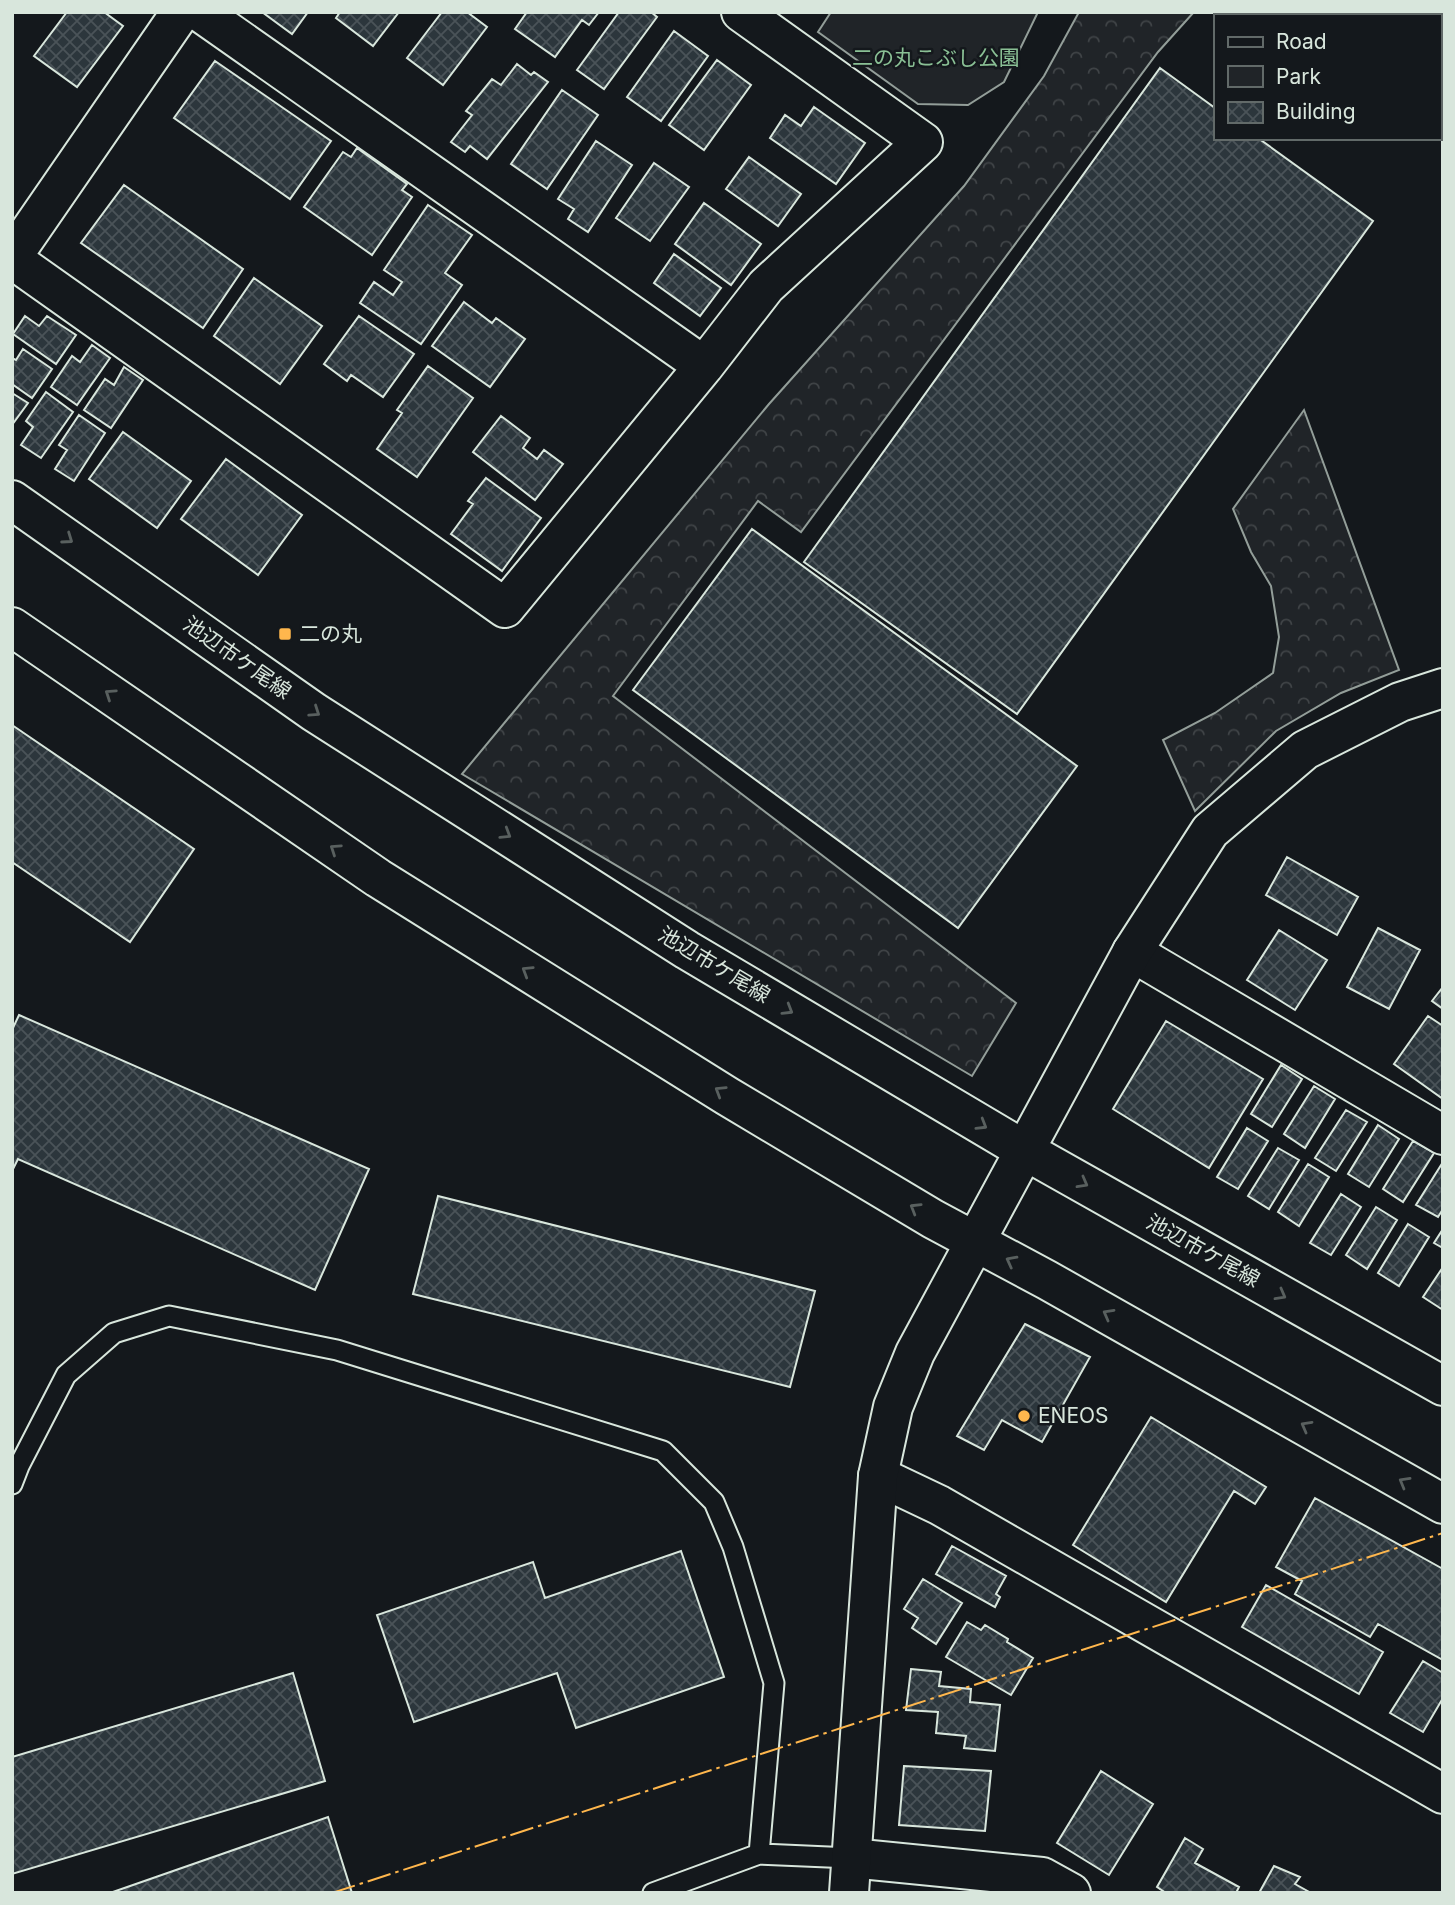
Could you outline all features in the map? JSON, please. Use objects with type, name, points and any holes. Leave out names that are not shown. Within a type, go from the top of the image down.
[{"type":"street","points":[[181,12],[12,258],[505,608],[704,366],[766,286],[923,142],[741,12]]},
{"type":"street","points":[[200,12],[704,366]]},
{"type":"street","name":"池辺市ケ尾線","points":[[12,500],[313,712],[687,950],[1024,1150],[1443,1386]]},
{"type":"street","points":[[12,628],[378,878],[727,1096],[974,1242],[1059,1286],[1443,1504]]},
{"type":"street","points":[[1071,1893],[1042,1877],[850,1875],[878,1476],[893,1407],[915,1353],[1132,952],[1210,831],[1305,750],[1400,702],[1443,688]]},
{"type":"street","points":[[1132,952],[1443,1135]]},
{"type":"street","points":[[878,1476],[939,1505],[1443,1794]]},
{"type":"lane","points":[[12,1484],[66,1375],[114,1333],[169,1316],[337,1350],[663,1451],[713,1502],[733,1548],[774,1682],[759,1854]]},
{"type":"lane","points":[[653,1893],[759,1854],[850,1875]]},
{"type":"green space","name":"二の丸こぶし公園","points":[[831,12],[1038,12],[1004,82],[968,105],[918,104],[818,32]]},
{"type":"green space","points":[[1079,12],[1194,12],[1158,52],[801,532],[758,501],[613,696],[1016,1003],[972,1076],[462,774],[769,404],[964,186],[1044,76]]},
{"type":"green space","points":[[1304,410],[1399,670],[1341,693],[1276,731],[1195,811],[1163,740],[1215,713],[1273,673],[1279,637],[1271,586],[1251,552],[1233,509]]},
{"type":"shaded area","points":[[1344,12],[1443,12],[1443,47],[1441,14]]},
{"type":"building","points":[[67,12],[104,12],[123,26],[77,87],[34,56]]},
{"type":"building","points":[[262,12],[308,12],[292,34]]},
{"type":"building","points":[[340,12],[399,12],[373,46],[336,18]]},
{"type":"building","points":[[442,12],[467,12],[487,27],[443,85],[407,58]]},
{"type":"building","points":[[527,12],[599,12],[589,25],[582,20],[555,57],[515,29]]},
{"type":"building","points":[[619,12],[651,12],[657,17],[604,89],[577,70]]},
{"type":"building","points":[[674,31],[708,56],[661,121],[627,97]]},
{"type":"building","points":[[717,60],[751,85],[704,150],[669,125]]},
{"type":"building","points":[[215,61],[331,141],[290,199],[174,118]]},
{"type":"building","points":[[517,64],[531,75],[534,72],[548,82],[487,159],[470,146],[465,152],[451,142],[472,115],[466,111],[492,79],[501,85]]},
{"type":"building","points":[[1160,68],[1214,107],[1214,140],[1261,140],[1373,221],[1017,714],[804,562]]},
{"type":"building","points":[[562,90],[598,115],[547,189],[511,164]]},
{"type":"building","points":[[814,107],[865,143],[836,184],[770,138],[785,115],[801,126]]},
{"type":"building","points":[[596,141],[632,165],[588,232],[568,219],[574,209],[558,199]]},
{"type":"building","points":[[357,148],[407,184],[402,190],[412,197],[372,255],[304,207],[343,152],[351,157]]},
{"type":"building","points":[[749,157],[801,194],[778,226],[726,189]]},
{"type":"building","points":[[654,163],[689,187],[650,241],[616,218]]},
{"type":"building","points":[[124,185],[243,269],[203,328],[81,243]]},
{"type":"building","points":[[704,203],[761,244],[731,285],[675,244]]},
{"type":"building","points":[[428,205],[472,235],[445,273],[462,285],[421,344],[360,303],[374,282],[393,295],[402,282],[384,270]]},
{"type":"building","points":[[674,254],[721,288],[700,316],[654,283]]},
{"type":"building","points":[[254,278],[322,326],[280,384],[214,336]]},
{"type":"building","points":[[464,302],[492,323],[496,318],[525,339],[490,387],[432,346]]},
{"type":"building","points":[[25,316],[39,326],[47,316],[76,335],[56,364],[13,334]]},
{"type":"building","points":[[359,316],[414,354],[383,397],[351,375],[347,381],[324,364]]},
{"type":"building","points":[[92,345],[110,358],[77,405],[51,387],[72,356],[80,362]]},
{"type":"building","points":[[23,349],[52,369],[32,398],[12,384],[12,358],[16,360]]},
{"type":"building","points":[[428,366],[473,398],[417,477],[377,449],[402,413],[397,410]]},
{"type":"building","points":[[124,367],[143,380],[111,428],[84,410],[105,379],[114,385]]},
{"type":"building","points":[[46,392],[73,412],[41,458],[21,445],[33,427],[26,421]]},
{"type":"building","points":[[12,393],[28,403],[12,425]]},
{"type":"building","points":[[79,415],[105,433],[74,481],[55,469],[67,450],[59,445]]},
{"type":"building","points":[[501,416],[530,438],[523,448],[537,459],[544,450],[563,464],[535,500],[473,452]]},
{"type":"building","points":[[123,432],[191,481],[157,528],[89,479]]},
{"type":"building","points":[[226,459],[302,515],[258,575],[181,519]]},
{"type":"building","points":[[486,478],[541,518],[502,571],[451,534],[473,504],[468,501]]},
{"type":"building","points":[[752,529],[1077,766],[958,928],[633,690]]},
{"type":"building","points":[[12,725],[194,849],[130,942],[12,862]]},
{"type":"building","points":[[1287,857],[1358,897],[1337,935],[1266,895]]},
{"type":"building","points":[[1378,928],[1420,950],[1389,1009],[1347,987]]},
{"type":"building","points":[[1279,930],[1327,960],[1295,1010],[1247,980]]},
{"type":"building","points":[[1443,987],[1443,1009],[1432,1001]]},
{"type":"building","points":[[19,1015],[369,1169],[315,1290],[18,1159],[12,1171],[12,1030]]},
{"type":"building","points":[[1428,1016],[1443,1026],[1443,1099],[1394,1064]]},
{"type":"building","points":[[1166,1021],[1263,1079],[1209,1168],[1113,1109]]},
{"type":"building","points":[[1281,1065],[1302,1079],[1272,1127],[1251,1114]]},
{"type":"building","points":[[1314,1086],[1335,1099],[1305,1148],[1284,1134]]},
{"type":"building","points":[[1346,1110],[1367,1122],[1336,1171],[1315,1158]]},
{"type":"building","points":[[1378,1125],[1399,1139],[1369,1187],[1348,1174]]},
{"type":"building","points":[[1247,1128],[1268,1141],[1238,1189],[1217,1177]]},
{"type":"building","points":[[1413,1141],[1434,1153],[1403,1202],[1383,1189]]},
{"type":"building","points":[[1278,1148],[1299,1160],[1269,1209],[1248,1196]]},
{"type":"building","points":[[1443,1162],[1443,1209],[1438,1217],[1416,1205]]},
{"type":"building","points":[[1308,1164],[1329,1177],[1299,1226],[1278,1212]]},
{"type":"building","points":[[1341,1194],[1361,1207],[1331,1255],[1310,1243]]},
{"type":"building","points":[[438,1196],[815,1291],[790,1387],[413,1294]]},
{"type":"building","points":[[1376,1207],[1397,1220],[1367,1269],[1346,1255]]},
{"type":"building","points":[[1408,1224],[1429,1237],[1399,1286],[1378,1273]]},
{"type":"building","points":[[1443,1229],[1443,1248],[1434,1243]]},
{"type":"building","points":[[1443,1267],[1443,1310],[1423,1297]]},
{"type":"building","points":[[1025,1324],[1090,1357],[1042,1442],[1002,1420],[984,1450],[957,1436]]},
{"type":"building","points":[[1151,1417],[1266,1487],[1255,1504],[1234,1491],[1166,1602],[1073,1545]]},
{"type":"building","points":[[1315,1498],[1443,1569],[1443,1660],[1378,1624],[1370,1637],[1295,1594],[1302,1581],[1276,1567]]},
{"type":"building","points":[[952,1546],[1006,1576],[996,1594],[1000,1597],[995,1607],[936,1574]]},
{"type":"building","points":[[681,1551],[724,1677],[576,1728],[557,1673],[414,1722],[377,1615],[533,1562],[545,1598]]},
{"type":"building","points":[[923,1579],[962,1603],[936,1644],[912,1628],[918,1618],[904,1609]]},
{"type":"building","points":[[1266,1585],[1383,1652],[1359,1694],[1242,1627]]},
{"type":"building","points":[[967,1622],[981,1630],[985,1625],[1033,1658],[1011,1695],[946,1657]]},
{"type":"building","points":[[1423,1661],[1443,1673],[1443,1698],[1423,1732],[1390,1713]]},
{"type":"building","points":[[911,1669],[941,1672],[939,1686],[971,1689],[970,1702],[1000,1705],[995,1751],[964,1748],[966,1736],[936,1733],[938,1712],[906,1710]]},
{"type":"building","points":[[293,1673],[325,1781],[12,1874],[12,1757]]},
{"type":"building","points":[[904,1766],[991,1771],[985,1831],[899,1825]]},
{"type":"building","points":[[1101,1771],[1153,1804],[1109,1875],[1057,1843]]},
{"type":"building","points":[[328,1817],[352,1893],[110,1893]]},
{"type":"building","points":[[1185,1838],[1203,1849],[1195,1863],[1239,1887],[1236,1893],[1166,1893],[1157,1887]]},
{"type":"building","points":[[1274,1866],[1300,1877],[1295,1884],[1311,1893],[1259,1893]]},
{"type":"power","points":[[332,1893],[1443,1533]]},
{"type":"place","name":"二の丸","points":[[285,634]]},
{"type":"place","name":"ENEOS","points":[[1024,1416]]}]
